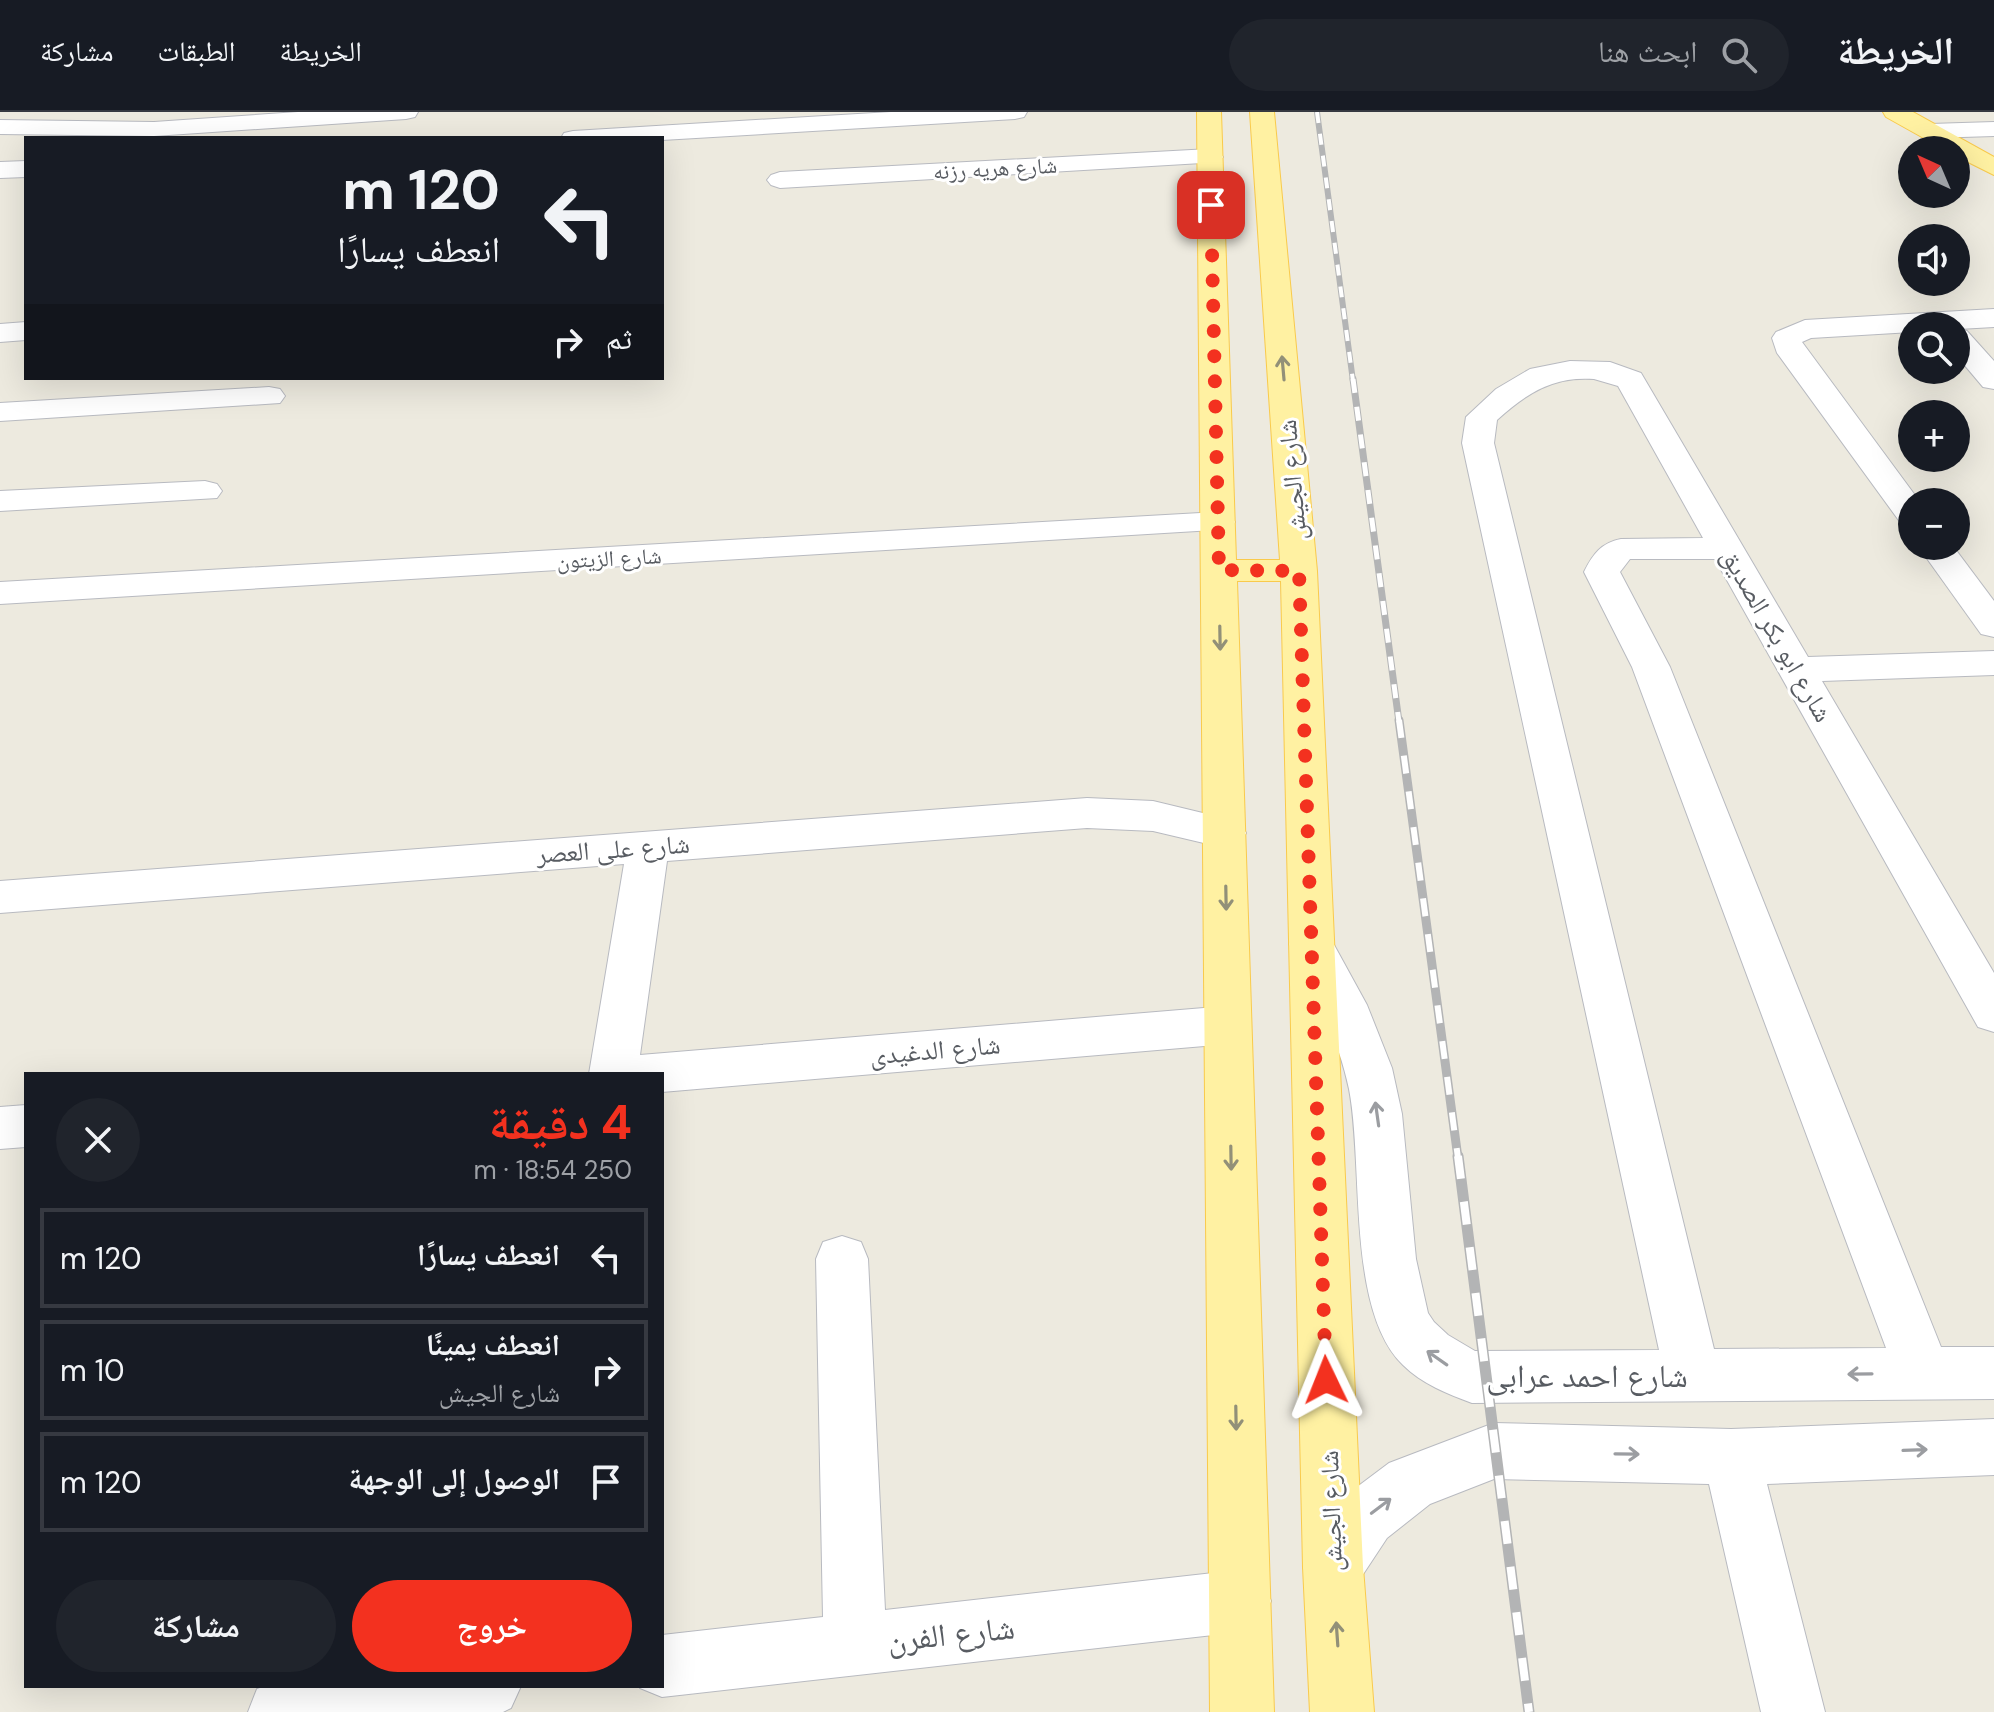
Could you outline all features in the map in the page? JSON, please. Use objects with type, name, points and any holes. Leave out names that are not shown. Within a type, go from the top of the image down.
[{"type":"main road","points":[[1209,112],[1242,1712]]},
{"type":"main road","name":"شارع الجيش","points":[[1262,112],[1299,571],[1333,1567],[1342,1712]]},
{"type":"main road","points":[[1895,112],[1990,163]]},
{"type":"main road","points":[[1219,570],[1299,571]]},
{"type":"street","points":[[0,127],[154,129],[406,112]]},
{"type":"street","points":[[607,136],[1015,112]]},
{"type":"street","points":[[1930,131],[1994,129]]},
{"type":"street","name":"شارع هريه رزنه","points":[[780,180],[1210,157]]},
{"type":"street","points":[[0,170],[24,169]]},
{"type":"street","points":[[1970,323],[1994,318]]},
{"type":"street","points":[[1898,328],[1805,329],[1787,338],[1788,347],[1898,496]]},
{"type":"street","points":[[0,333],[24,331]]},
{"type":"street","points":[[1970,353],[1994,380]]},
{"type":"street","name":"شارع ابو بكر الصديق","points":[[1693,1376],[1478,443],[1482,417],[1525,381],[1557,369],[1599,369],[1624,376],[1633,385],[1994,1014]]},
{"type":"street","points":[[0,412],[269,396]]},
{"type":"street","points":[[0,501],[205,491]]},
{"type":"street","name":"شارع الزيتون","points":[[0,593],[1218,522]]},
{"type":"street","points":[[1727,548],[1621,549],[1608,559],[1602,572],[1651,667],[1924,1374]]},
{"type":"street","points":[[1945,560],[1994,626]]},
{"type":"street","points":[[1798,670],[1994,663]]},
{"type":"street","name":"شارع على العصر","points":[[0,897],[1087,813],[1153,816],[1225,833]]},
{"type":"street","points":[[613,1072],[648,847]]},
{"type":"street","name":"شارع احمد عرابى","points":[[1311,944],[1342,995],[1364,1051],[1377,1111],[1396,1296],[1408,1330],[1434,1359],[1472,1377],[1994,1373]]},
{"type":"street","name":"شارع الدغيدى","points":[[664,1072],[1228,1025]]},
{"type":"street","points":[[0,1128],[24,1126]]},
{"type":"street","points":[[842,1259],[855,1644]]},
{"type":"street","points":[[1333,1567],[1366,1517],[1410,1483],[1494,1451],[1731,1457],[1994,1447]]},
{"type":"street","points":[[1731,1457],[1793,1712]]},
{"type":"street","name":"شارع الفرن","points":[[664,1666],[1240,1601]]},
{"type":"street","points":[[280,1712],[473,1688]]},
{"type":"railway","points":[[1317,112],[1353,381]]},
{"type":"railway","points":[[1353,379],[1399,722]]},
{"type":"railway","points":[[1399,720],[1458,1158]]},
{"type":"railway","points":[[1458,1156],[1529,1712]]},
{"type":"route","points":[[1211,205],[1219,570],[1299,571],[1326,1380]]}]
